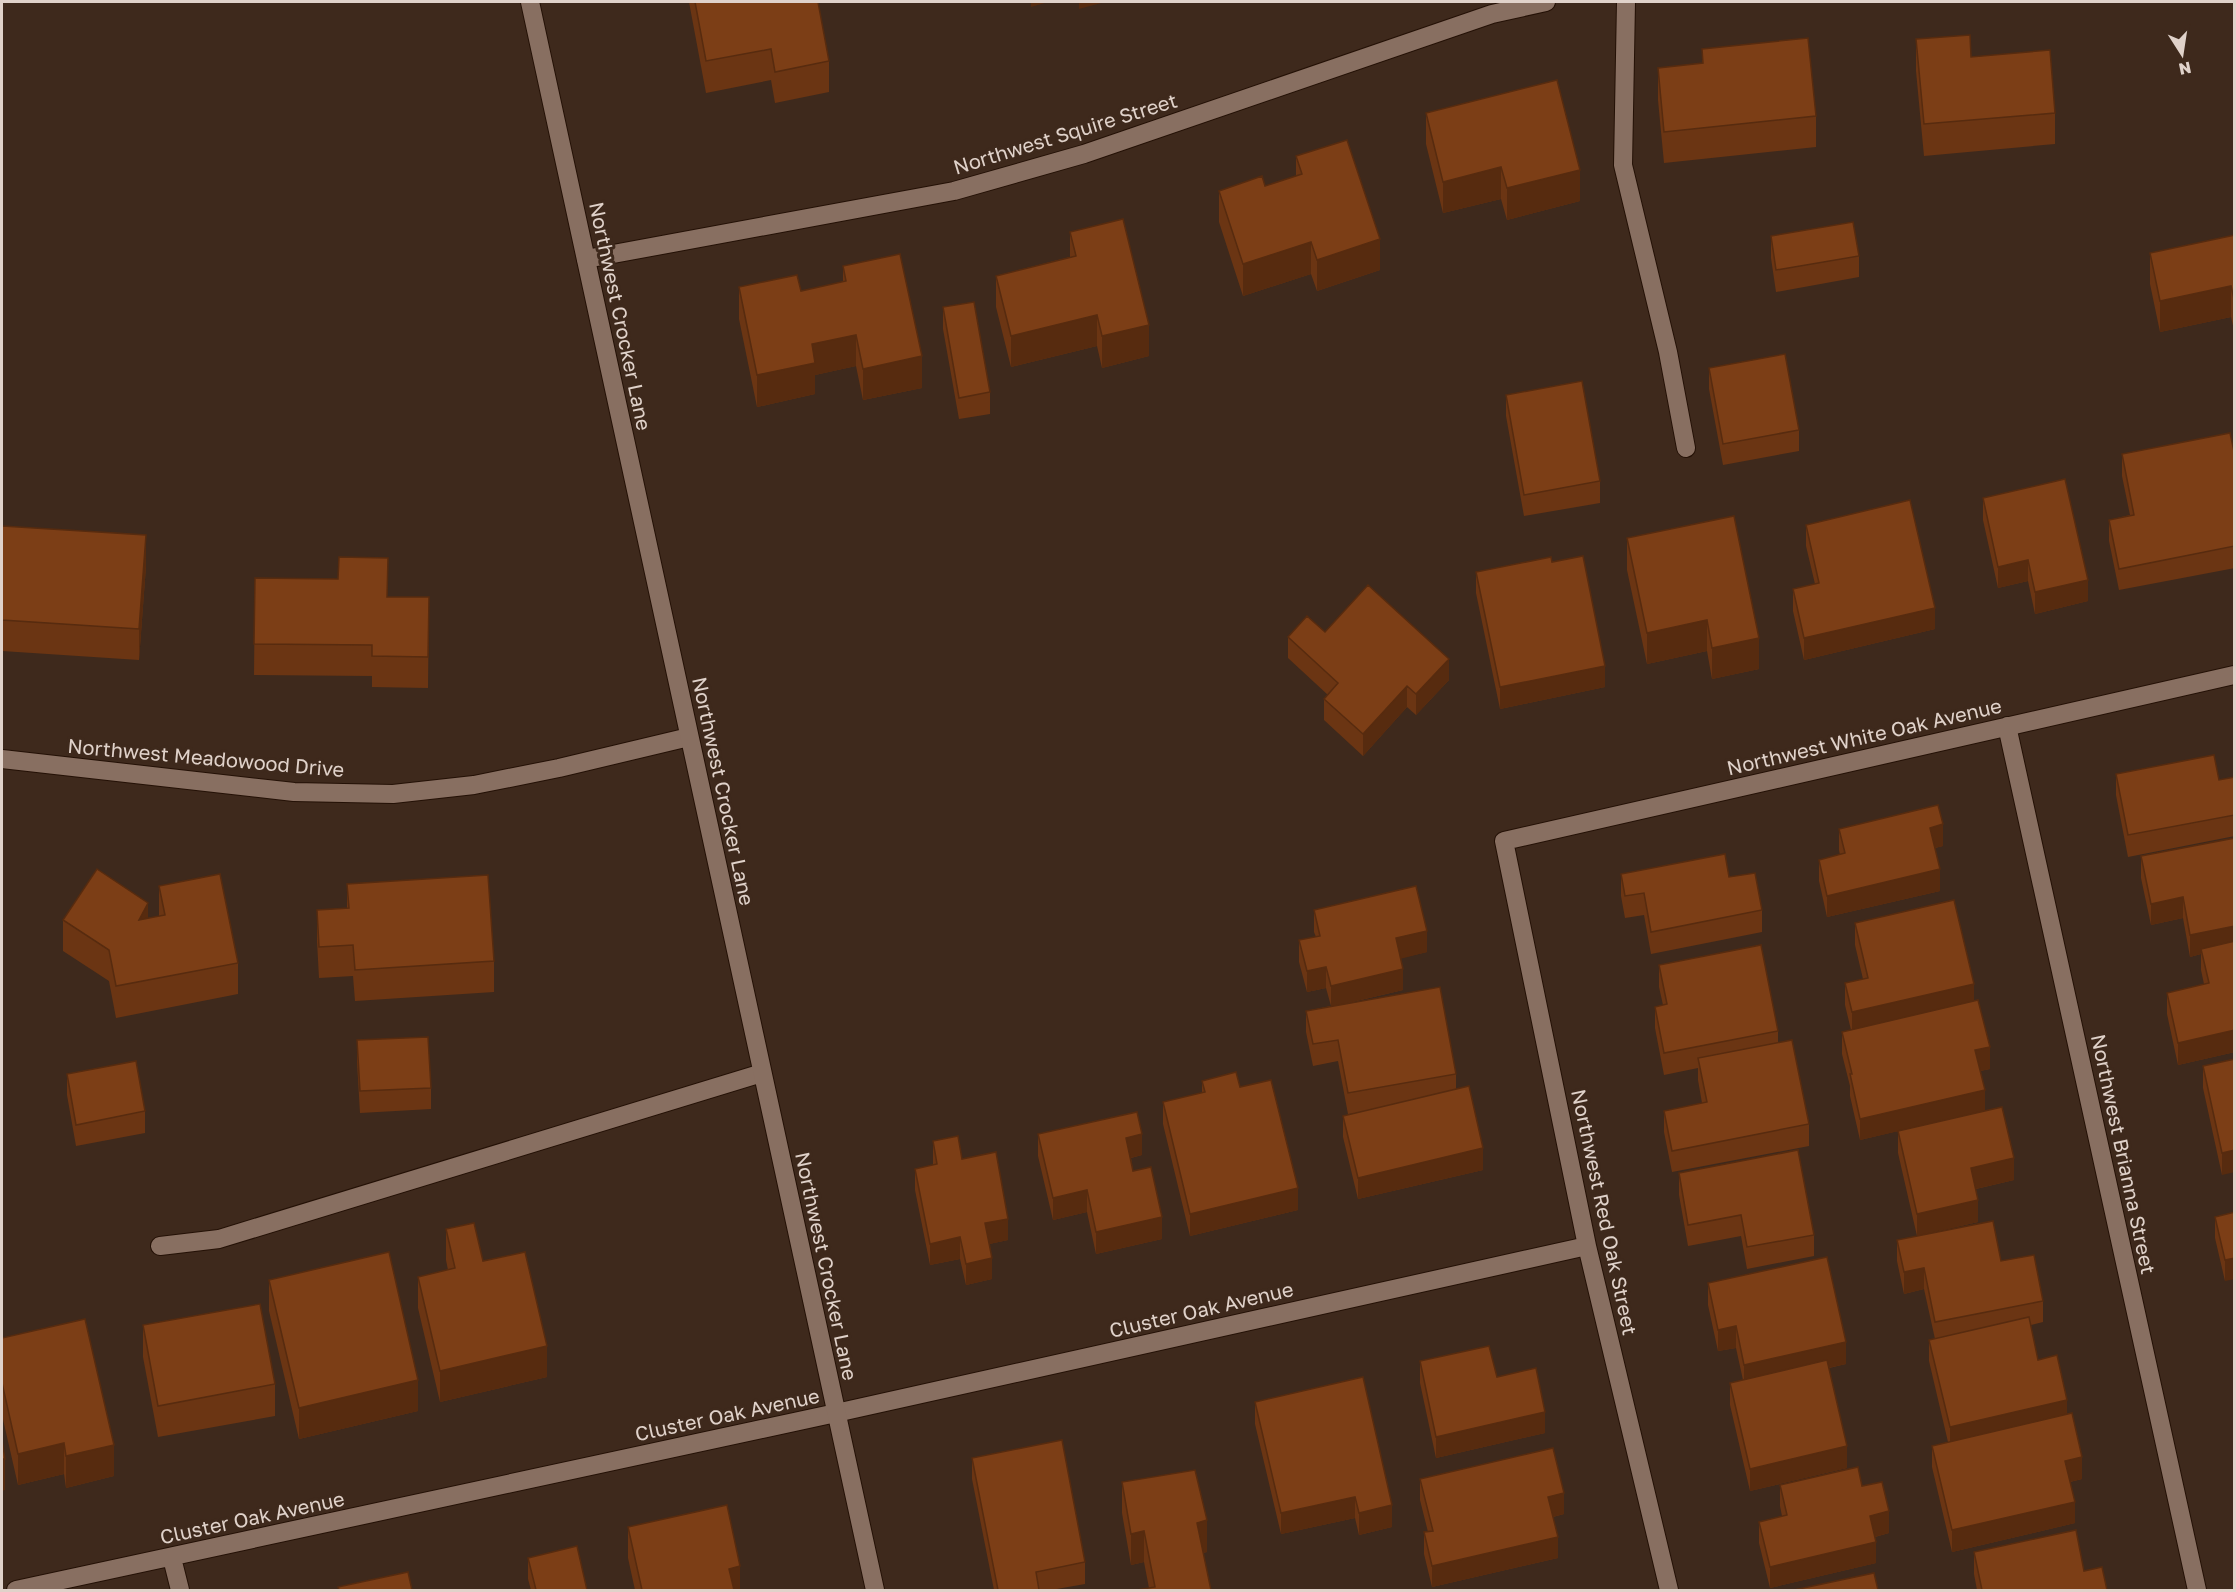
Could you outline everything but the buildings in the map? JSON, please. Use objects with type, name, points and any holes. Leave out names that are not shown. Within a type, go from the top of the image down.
[{"type":"street","name":"Northwest Crocker Lane","points":[[530,2],[874,1590]]},
{"type":"street","name":"Northwest Squire Street","points":[[586,260],[954,191],[1084,154],[1492,14],[1546,2]]},
{"type":"street","points":[[1626,2],[1623,165],[1668,352],[1686,448]]},
{"type":"street","name":"Northwest White Oak Avenue","points":[[1504,841],[2235,675]]},
{"type":"street","name":"Northwest Brianna Street","points":[[2007,726],[2197,1590]]},
{"type":"street","name":"Northwest Meadowood Drive","points":[[2,759],[294,792],[393,794],[474,786],[689,737]]},
{"type":"street","name":"Northwest Red Oak Street","points":[[1504,841],[1587,1246],[1669,1590]]},
{"type":"street","points":[[160,1246],[219,1239],[762,1073]]},
{"type":"street","name":"Cluster Oak Avenue","points":[[16,1590],[836,1413],[1587,1246]]},
{"type":"street","points":[[172,1558],[180,1590]]}]
